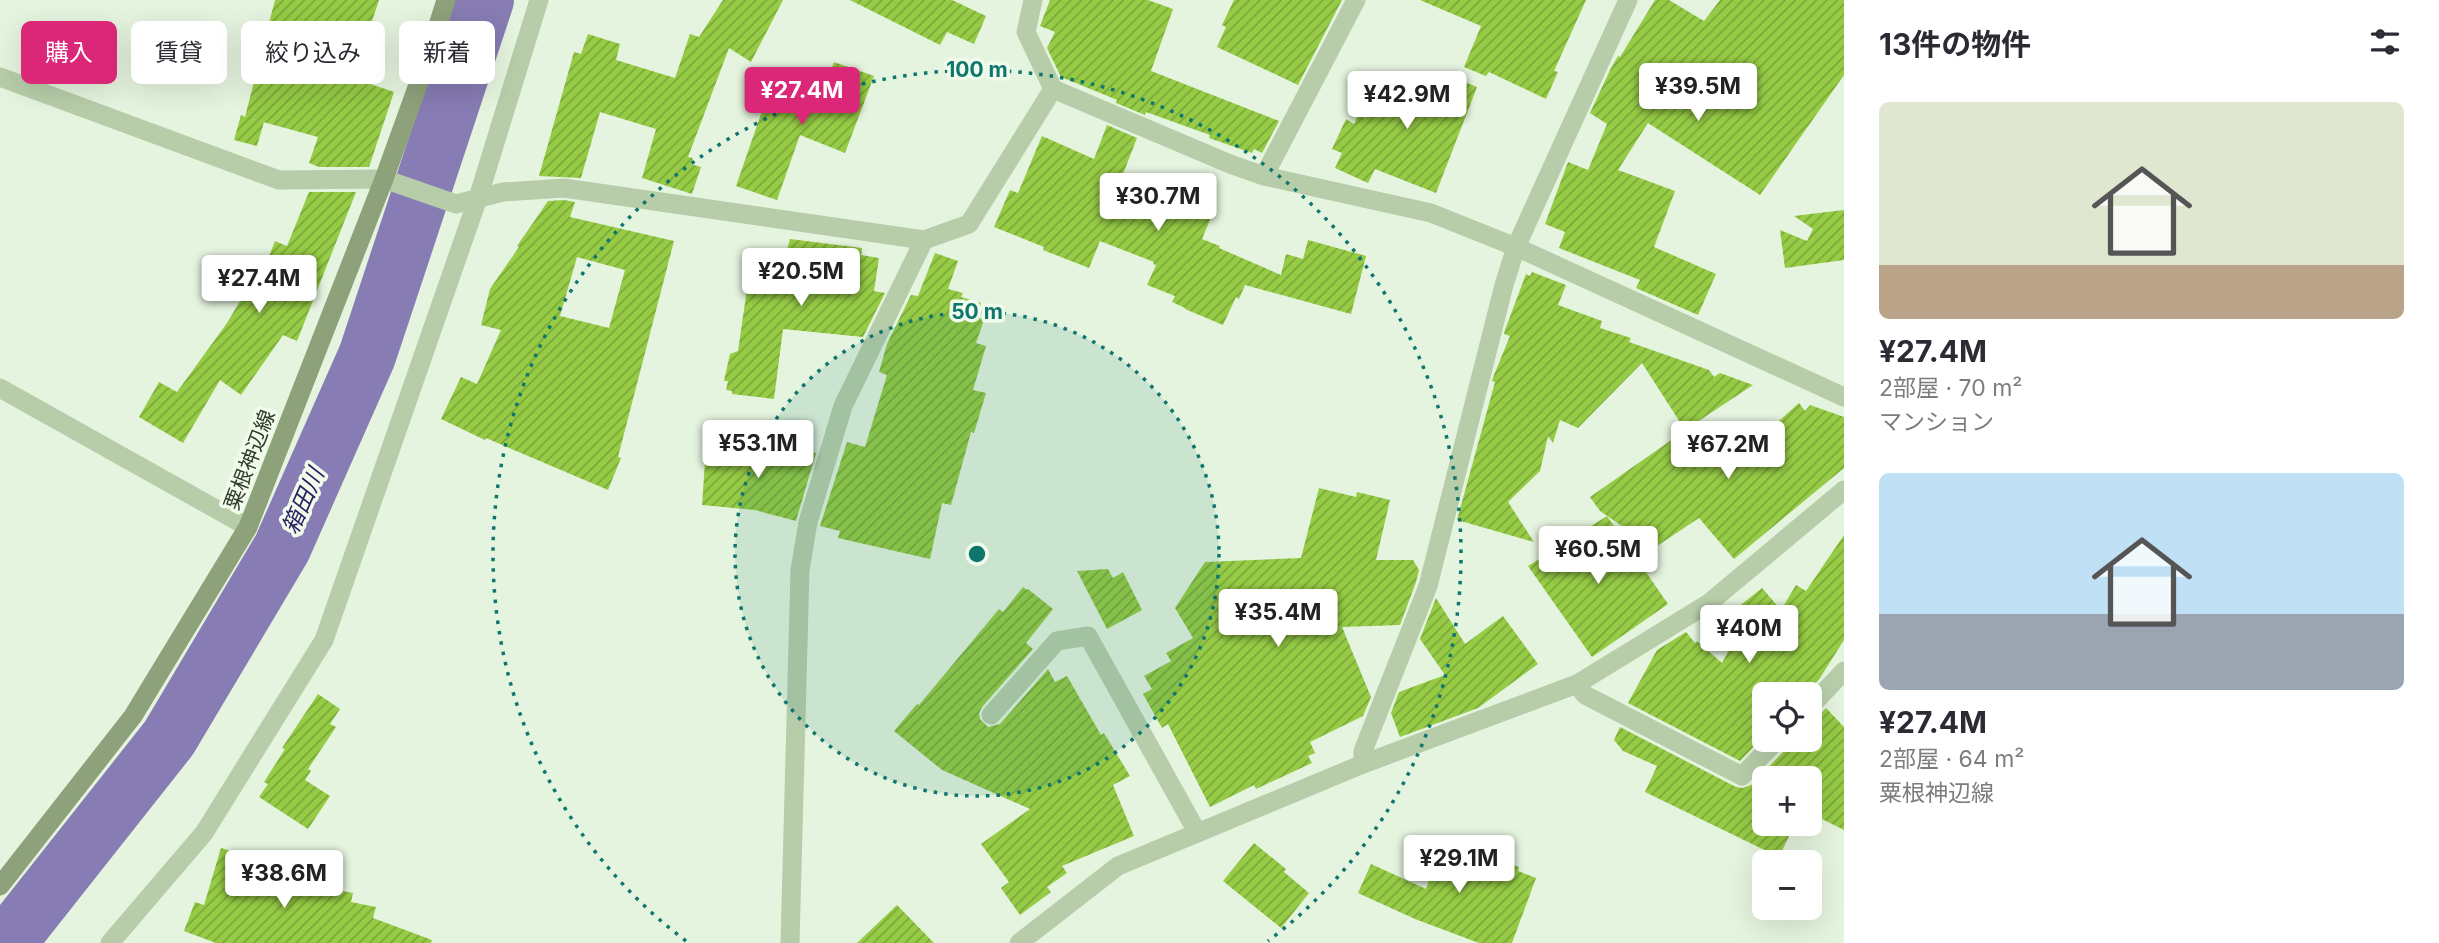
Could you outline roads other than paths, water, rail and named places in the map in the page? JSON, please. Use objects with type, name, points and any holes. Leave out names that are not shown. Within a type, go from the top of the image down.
[{"type":"main road","name":"粟根神辺線","points":[[0,886],[134,716],[248,527],[389,181],[446,0]]},
{"type":"street","points":[[110,943],[204,833],[324,640],[478,198],[539,0]]},
{"type":"street","points":[[1033,0],[1026,32],[1054,89],[1264,176],[1431,213],[1516,247],[1844,397]]},
{"type":"street","points":[[1264,176],[1356,0]]},
{"type":"street","points":[[1363,764],[1363,751],[1428,586],[1516,247],[1628,0]]},
{"type":"street","points":[[0,78],[279,180],[389,181],[456,204],[503,192],[564,188],[924,240],[969,224],[1054,89]]},
{"type":"street","points":[[790,943],[800,570],[808,522],[843,406],[924,240]]},
{"type":"street","points":[[0,388],[248,527]]},
{"type":"street","points":[[1020,943],[1118,866],[1363,764],[1577,684],[1709,603],[1844,490]]},
{"type":"street","points":[[991,715],[1057,641],[1088,636],[1197,832]]},
{"type":"street","points":[[1822,694],[1844,671]]},
{"type":"street","points":[[1577,684],[1585,695],[1742,776],[1765,752]]},
{"type":"waterway","name":"箱田川","points":[[7,943],[169,738],[282,548],[367,356],[485,0]]}]
